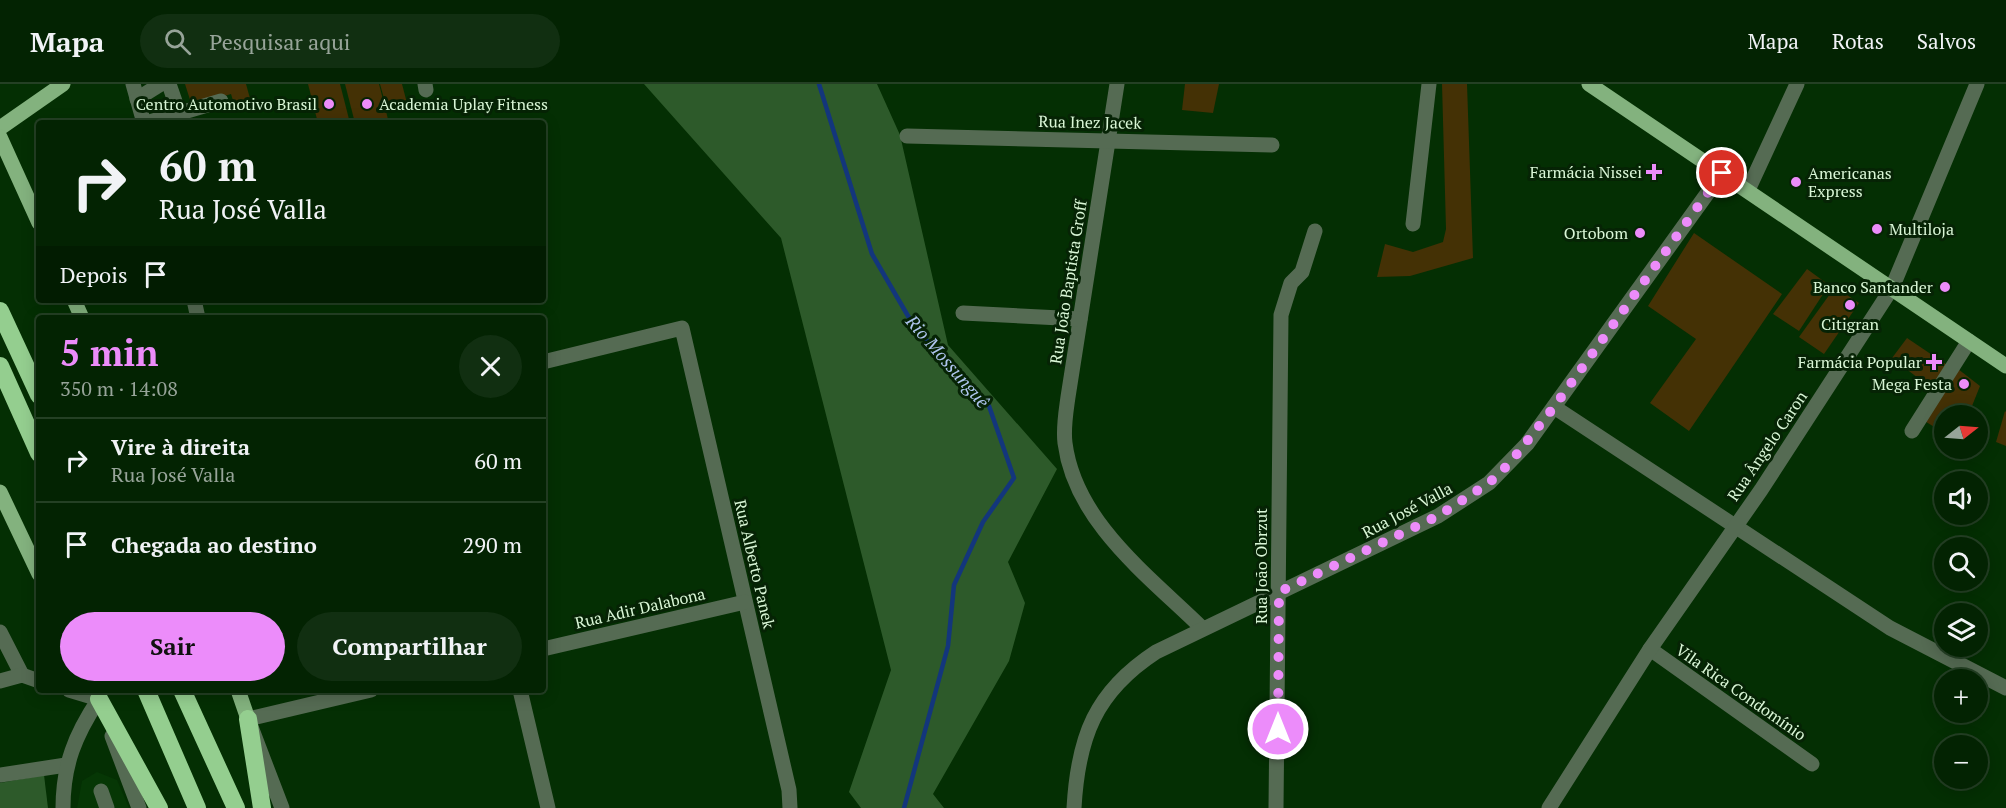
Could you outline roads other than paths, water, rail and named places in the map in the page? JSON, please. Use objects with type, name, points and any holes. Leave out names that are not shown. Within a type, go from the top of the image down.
[{"type":"highway","points":[[0,311],[36,388]]},
{"type":"highway","points":[[0,366],[36,446]]},
{"type":"highway","points":[[147,693],[197,808]]},
{"type":"highway","points":[[183,693],[236,808]]},
{"type":"highway","points":[[97,695],[159,808]]},
{"type":"highway","points":[[248,719],[262,808]]},
{"type":"main road","points":[[0,128],[63,84]]},
{"type":"main road","points":[[1590,84],[2006,366]]},
{"type":"main road","points":[[0,137],[36,216]]},
{"type":"main road","points":[[0,492],[36,568]]},
{"type":"main road","points":[[239,693],[248,719]]},
{"type":"street","points":[[133,84],[144,120]]},
{"type":"street","points":[[137,99],[161,84]]},
{"type":"street","points":[[169,84],[179,113]]},
{"type":"street","name":"Rua João Baptista Groff","points":[[1117,84],[1065,419],[1065,442],[1078,485],[1095,515],[1121,549],[1202,628]]},
{"type":"street","points":[[1413,224],[1429,84]]},
{"type":"street","points":[[1748,190],[1797,84]]},
{"type":"street","name":"Rua Ângelo Caron","points":[[1549,808],[1650,649],[1734,527],[1892,288],[1977,84]]},
{"type":"street","points":[[155,120],[221,101]]},
{"type":"street","name":"Rua Inez Jacek","points":[[907,136],[1272,145]]},
{"type":"street","name":"Rua José Valla","points":[[1074,808],[1080,755],[1087,730],[1110,690],[1144,660],[1202,628],[1394,539],[1467,499],[1509,464],[1554,407],[1722,173]]},
{"type":"street","name":"Rua João Obrzut","points":[[1276,808],[1282,309],[1291,283],[1302,272],[1315,231]]},
{"type":"street","points":[[963,313],[1080,319]]},
{"type":"street","name":"Rua Alberto Panek","points":[[546,361],[682,328],[789,790],[790,808]]},
{"type":"street","points":[[1912,431],[1969,341]]},
{"type":"street","points":[[1554,407],[1890,628],[2006,688]]},
{"type":"street","name":"Rua Adir Dalabona","points":[[546,648],[746,602]]},
{"type":"street","points":[[0,632],[21,675]]},
{"type":"street","name":"Vila Rica Condomínio","points":[[1650,649],[1812,764]]},
{"type":"street","points":[[0,681],[21,675],[36,680]]},
{"type":"street","points":[[282,808],[248,719],[358,693]]},
{"type":"street","points":[[521,693],[548,808]]},
{"type":"street","points":[[63,808],[66,765],[82,724],[97,695]]},
{"type":"street","points":[[97,695],[139,808]]},
{"type":"street","points":[[0,775],[66,765]]},
{"type":"street","points":[[101,791],[107,808]]},
{"type":"waterway","name":"Rio Mossunguê","points":[[819,84],[872,254],[915,328],[989,406],[1014,478],[983,522],[954,585],[948,646],[904,808]]},
{"type":"place","name":"Centro Automotivo Brasil","points":[[329,104]]},
{"type":"place","name":"Academia Uplay Fitness","points":[[367,104]]},
{"type":"place","name":"Farmácia Nissei","points":[[1654,172]]},
{"type":"place","name":"Americanas Express","points":[[1796,182]]},
{"type":"place","name":"Multiloja","points":[[1877,229]]},
{"type":"place","name":"Ortobom","points":[[1640,233]]},
{"type":"place","name":"Banco Santander","points":[[1945,287]]},
{"type":"place","name":"Citigran","points":[[1850,305]]},
{"type":"place","name":"Farmácia Popular","points":[[1934,362]]},
{"type":"place","name":"Mega Festa","points":[[1964,384]]}]
